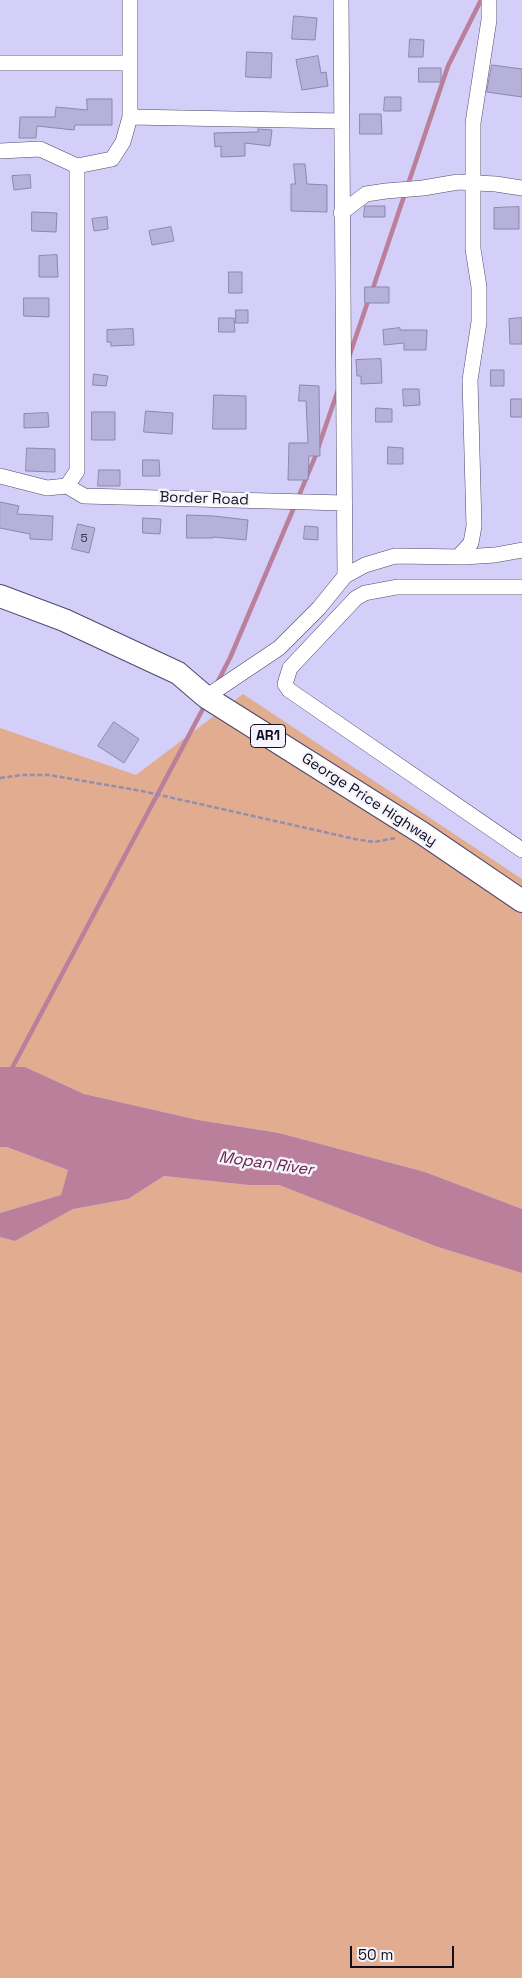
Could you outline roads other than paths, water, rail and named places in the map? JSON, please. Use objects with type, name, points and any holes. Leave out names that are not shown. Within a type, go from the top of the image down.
[{"type":"highway","name":"George Price Highway","points":[[0,596],[64,620],[178,673],[206,697],[422,833],[522,902]]},
{"type":"street","points":[[0,152],[40,149],[77,166],[112,159],[124,142],[130,117],[130,0]]},
{"type":"street","points":[[341,0],[345,576]]},
{"type":"street","points":[[458,557],[471,543],[474,526],[470,380],[476,354],[479,322],[479,287],[473,249],[474,123],[489,20],[489,0]]},
{"type":"street","points":[[0,63],[130,63]]},
{"type":"street","points":[[130,117],[341,121]]},
{"type":"street","points":[[0,476],[46,488],[67,486],[77,471],[77,166]]},
{"type":"street","points":[[341,213],[366,194],[458,182],[522,188]]},
{"type":"street","name":"Border Road","points":[[67,486],[84,496],[344,503]]},
{"type":"street","points":[[206,697],[279,648],[319,608],[345,576],[365,565],[395,556],[458,557],[494,555],[522,550]]},
{"type":"street","points":[[522,586],[398,587],[365,593],[356,598],[290,668],[285,684],[289,690],[522,850]]},
{"type":"water","name":"Mopan River","points":[[0,1067],[25,1067],[84,1094],[198,1120],[279,1133],[425,1172],[522,1209],[522,1273],[438,1247],[279,1185],[249,1185],[164,1176],[128,1199],[73,1209],[15,1241],[0,1237],[0,1213],[61,1195],[68,1170],[7,1147],[0,1147]]},
{"type":"waterway","points":[[372,291],[448,66],[481,0]]},
{"type":"waterway","points":[[349,357],[369,298]]},
{"type":"waterway","points":[[298,498],[315,457],[338,390]]},
{"type":"waterway","points":[[217,683],[230,658],[295,505]]},
{"type":"waterway","points":[[10,1072],[206,703]]}]
